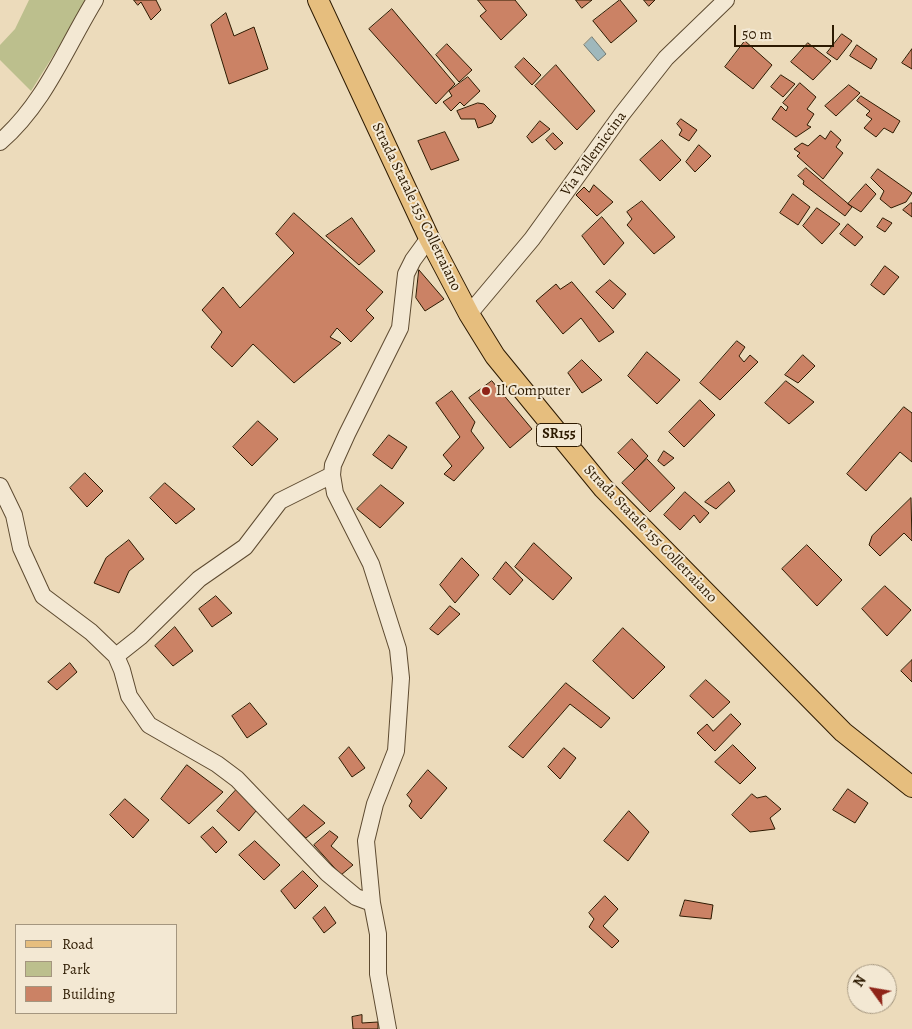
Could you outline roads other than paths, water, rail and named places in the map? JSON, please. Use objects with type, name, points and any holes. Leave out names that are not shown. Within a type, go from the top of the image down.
[{"type":"main road","name":"Strada Statale 155 Colletraiano","points":[[318,0],[429,238],[469,314],[495,356],[602,488],[843,732],[912,787]]},
{"type":"street","points":[[0,142],[16,128],[41,97],[95,0]]},
{"type":"street","name":"Via Vallemiccina","points":[[469,314],[532,239],[622,114],[666,58],[726,0]]},
{"type":"street","points":[[388,1029],[378,974],[378,934],[372,903],[366,841],[375,804],[396,751],[400,713],[400,668],[393,628],[371,564],[334,493],[332,475],[333,465],[347,434],[400,328],[406,274],[413,260],[429,238]]},
{"type":"street","points":[[116,656],[140,637],[199,579],[245,547],[280,501],[332,475]]},
{"type":"street","points":[[0,486],[14,515],[21,548],[43,596],[91,632],[116,656],[129,696],[149,725],[217,764],[236,779],[327,873],[356,897],[372,903]]},
{"type":"water","points":[[592,37],[606,54],[598,61],[584,45]]},
{"type":"place","name":"Il Computer","points":[[486,391]]}]
